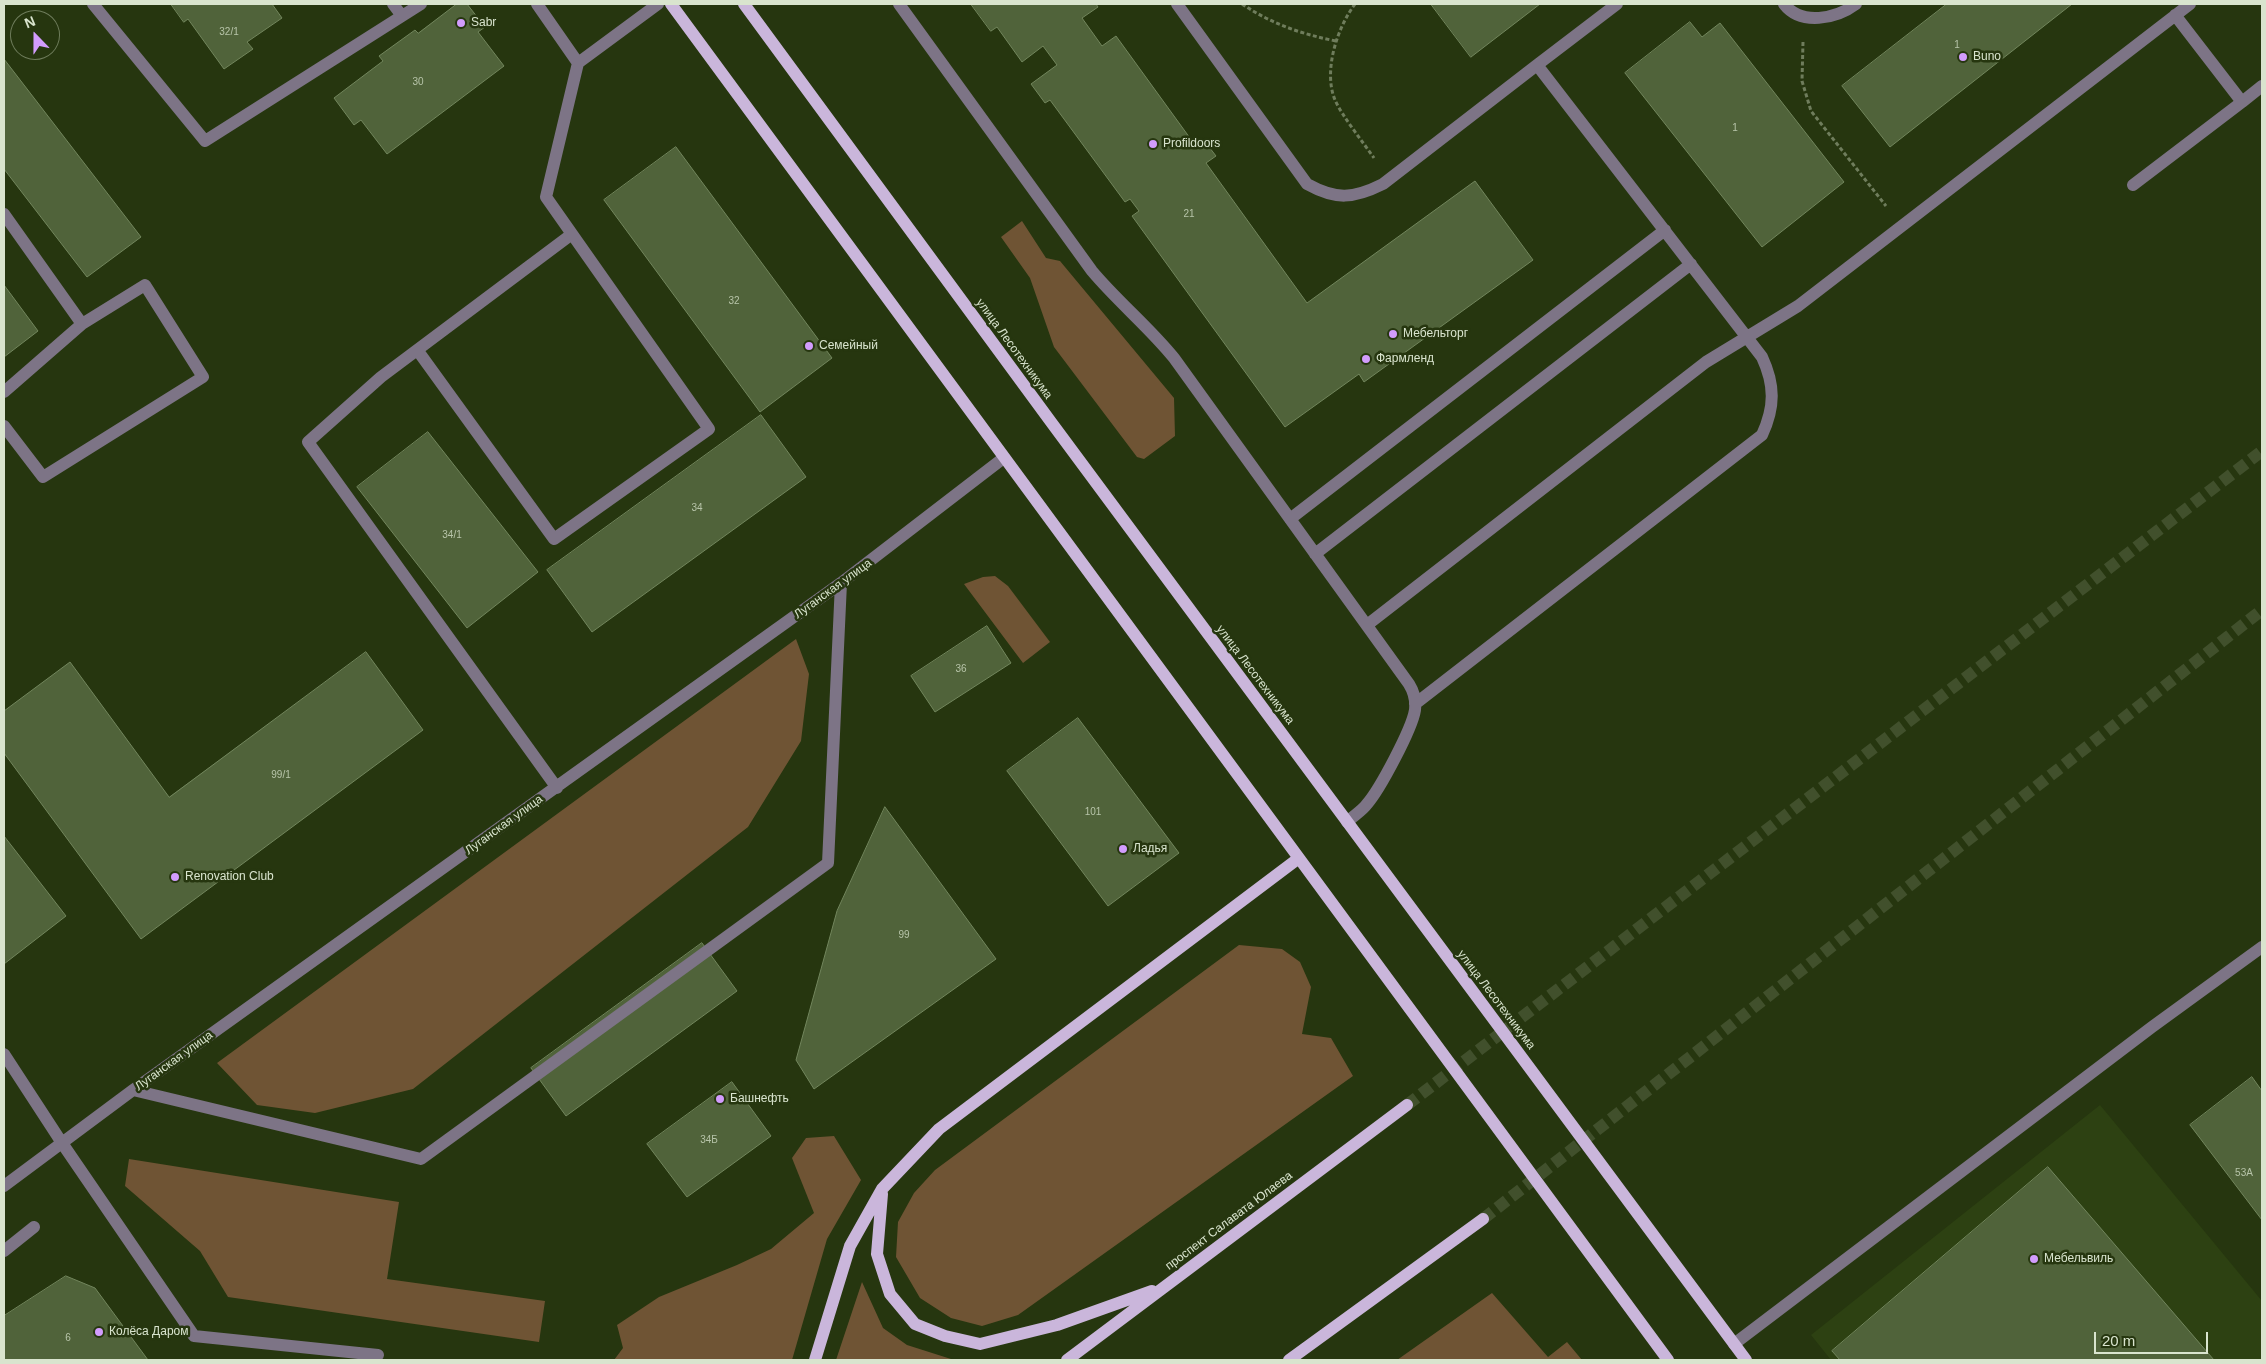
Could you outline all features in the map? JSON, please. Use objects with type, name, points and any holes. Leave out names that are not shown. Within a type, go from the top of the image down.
[{"type":"main road","points":[[671,4],[1001,460],[1295,861],[1668,1360]]},
{"type":"main road","name":"улица Лесотехникума","points":[[744,4],[1746,1360]]},
{"type":"main road","points":[[815,1360],[850,1246],[882,1189],[939,1129],[1295,861]]},
{"type":"main road","name":"проспект Салавата Юлаева","points":[[1067,1360],[1407,1105]]},
{"type":"main road","points":[[882,1189],[877,1254],[890,1294],[915,1324],[945,1336],[980,1344],[1057,1325],[1165,1286]]},
{"type":"main road","points":[[1289,1360],[1483,1219]]},
{"type":"street","points":[[93,4],[205,140],[421,4]]},
{"type":"street","points":[[393,4],[402,16]]},
{"type":"street","points":[[537,4],[578,63]]},
{"type":"street","points":[[418,351],[554,539],[709,429],[546,198],[578,63],[658,4]]},
{"type":"street","points":[[899,4],[1092,271],[1114,296],[1155,335],[1169,353],[1367,625],[1414,693],[1416,704],[1411,720],[1375,793],[1366,805],[1347,822]]},
{"type":"street","points":[[1177,4],[1307,184],[1322,193],[1341,197],[1363,194],[1388,180],[1617,4]]},
{"type":"street","points":[[1784,4],[1790,11],[1818,18],[1837,15],[1856,4]]},
{"type":"street","points":[[1367,625],[1701,366],[1798,306],[2190,4]]},
{"type":"street","points":[[2175,15],[2242,102]]},
{"type":"street","points":[[1416,704],[1762,435],[1769,420],[1773,403],[1769,373],[1762,357],[1537,65]]},
{"type":"street","points":[[2133,185],[2262,86]]},
{"type":"street","points":[[4,214],[82,324]]},
{"type":"street","points":[[1290,519],[1665,230]]},
{"type":"street","points":[[556,788],[308,442],[381,378],[572,234]]},
{"type":"street","points":[[1315,554],[1691,264]]},
{"type":"street","points":[[4,392],[82,324],[145,285],[203,377],[43,477],[4,426]]},
{"type":"street","name":"Луганская улица","points":[[4,1186],[133,1090],[841,584],[1001,460]]},
{"type":"street","points":[[133,1090],[421,1159],[828,862],[841,584]]},
{"type":"street","points":[[1734,1344],[2136,1039],[2262,947]]},
{"type":"street","points":[[4,1054],[62,1143],[194,1336],[378,1355]]},
{"type":"street","points":[[4,1251],[34,1227]]},
{"type":"path","points":[[1242,4],[1281,27],[1336,41]]},
{"type":"path","points":[[1354,4],[1347,14],[1336,41],[1332,70],[1335,100],[1388,180]]},
{"type":"path","points":[[1804,16],[1802,81],[1811,110],[1901,226]]},
{"type":"shaded area","points":[[1022,221],[1046,258],[1060,261],[1174,398],[1175,436],[1144,459],[1137,457],[1054,347],[1030,278],[1001,237]]},
{"type":"shaded area","points":[[995,576],[1008,586],[1050,642],[1023,663],[964,584],[983,577]]},
{"type":"shaded area","points":[[796,639],[809,674],[801,741],[748,827],[413,1089],[315,1113],[257,1105],[217,1063]]},
{"type":"shaded area","points":[[1239,945],[1282,949],[1300,962],[1311,987],[1302,1034],[1331,1038],[1353,1076],[1018,1315],[982,1326],[951,1318],[920,1298],[896,1257],[898,1222],[914,1193],[935,1170]]},
{"type":"shaded area","points":[[2100,1105],[2262,1301],[2262,1360],[1831,1360],[1811,1335]]},
{"type":"shaded area","points":[[834,1136],[861,1180],[827,1239],[792,1360],[614,1360],[623,1348],[617,1325],[659,1297],[771,1249],[814,1213],[792,1158],[806,1138]]},
{"type":"shaded area","points":[[129,1159],[399,1202],[387,1279],[545,1301],[539,1342],[228,1297],[200,1251],[125,1186]]},
{"type":"shaded area","points":[[862,1282],[883,1328],[907,1345],[951,1359],[836,1360]]},
{"type":"shaded area","points":[[1492,1293],[1548,1357],[1567,1342],[1582,1360],[1397,1360]]},
{"type":"building","points":[[171,4],[272,4],[282,18],[247,42],[253,49],[224,69],[188,19],[184,22]]},
{"type":"building","points":[[457,4],[467,4],[485,27],[478,32],[504,66],[387,154],[361,120],[354,125],[334,98],[383,61],[379,56],[415,30],[418,33]]},
{"type":"building","points":[[971,4],[1096,4],[1098,7],[1082,18],[1102,46],[1116,36],[1195,145],[1203,139],[1216,156],[1206,163],[1307,303],[1475,181],[1533,260],[1364,382],[1359,374],[1285,427],[1132,216],[1139,211],[1130,199],[1125,202],[1050,100],[1045,103],[1031,84],[1057,65],[1043,46],[1022,62],[997,27],[991,31]]},
{"type":"building","points":[[1431,4],[1540,4],[1471,57]]},
{"type":"building","points":[[1947,4],[2072,4],[1890,147],[1842,86]]},
{"type":"building","points":[[1690,22],[1702,37],[1720,23],[1844,182],[1762,247],[1625,73]]},
{"type":"building","points":[[4,59],[141,237],[87,277],[4,169]]},
{"type":"building","points":[[676,147],[832,358],[760,412],[604,200]]},
{"type":"building","points":[[4,285],[38,331],[4,357]]},
{"type":"building","points":[[761,415],[806,477],[592,632],[547,570]]},
{"type":"building","points":[[428,432],[538,572],[467,628],[357,487]]},
{"type":"building","points":[[987,626],[1011,663],[935,712],[911,676]]},
{"type":"building","points":[[366,652],[423,730],[141,939],[4,753],[4,711],[70,662],[169,797]]},
{"type":"building","points":[[1078,718],[1179,853],[1108,906],[1007,771]]},
{"type":"building","points":[[885,807],[996,959],[814,1089],[796,1060],[837,911]]},
{"type":"building","points":[[4,836],[66,916],[4,964]]},
{"type":"building","points":[[702,943],[737,991],[566,1116],[531,1068]]},
{"type":"building","points":[[2252,1077],[2262,1091],[2262,1220],[2190,1125]]},
{"type":"building","points":[[732,1082],[771,1136],[687,1197],[647,1144]]},
{"type":"building","name":"Мебельвиль","points":[[2048,1167],[2214,1360],[1840,1360],[1832,1351]]},
{"type":"building","points":[[66,1276],[95,1288],[148,1360],[4,1360],[4,1316]]},
{"type":"tunnel","points":[[1407,1105],[2262,451]]},
{"type":"tunnel","points":[[1483,1219],[2262,610]]},
{"type":"place","name":"Sabr","points":[[461,23]]},
{"type":"place","name":"Buno","points":[[1963,57]]},
{"type":"place","name":"Profildoors","points":[[1153,144]]},
{"type":"place","name":"Мебельторг","points":[[1393,334]]},
{"type":"place","name":"Семейный","points":[[809,346]]},
{"type":"place","name":"Фармленд","points":[[1366,359]]},
{"type":"place","name":"Ладья","points":[[1123,849]]},
{"type":"place","name":"Renovation Club","points":[[175,877]]},
{"type":"place","name":"Башнефть","points":[[720,1099]]},
{"type":"place","name":"Мебельвиль","points":[[2034,1259]]},
{"type":"place","name":"Колёса Даром","points":[[99,1332]]}]
